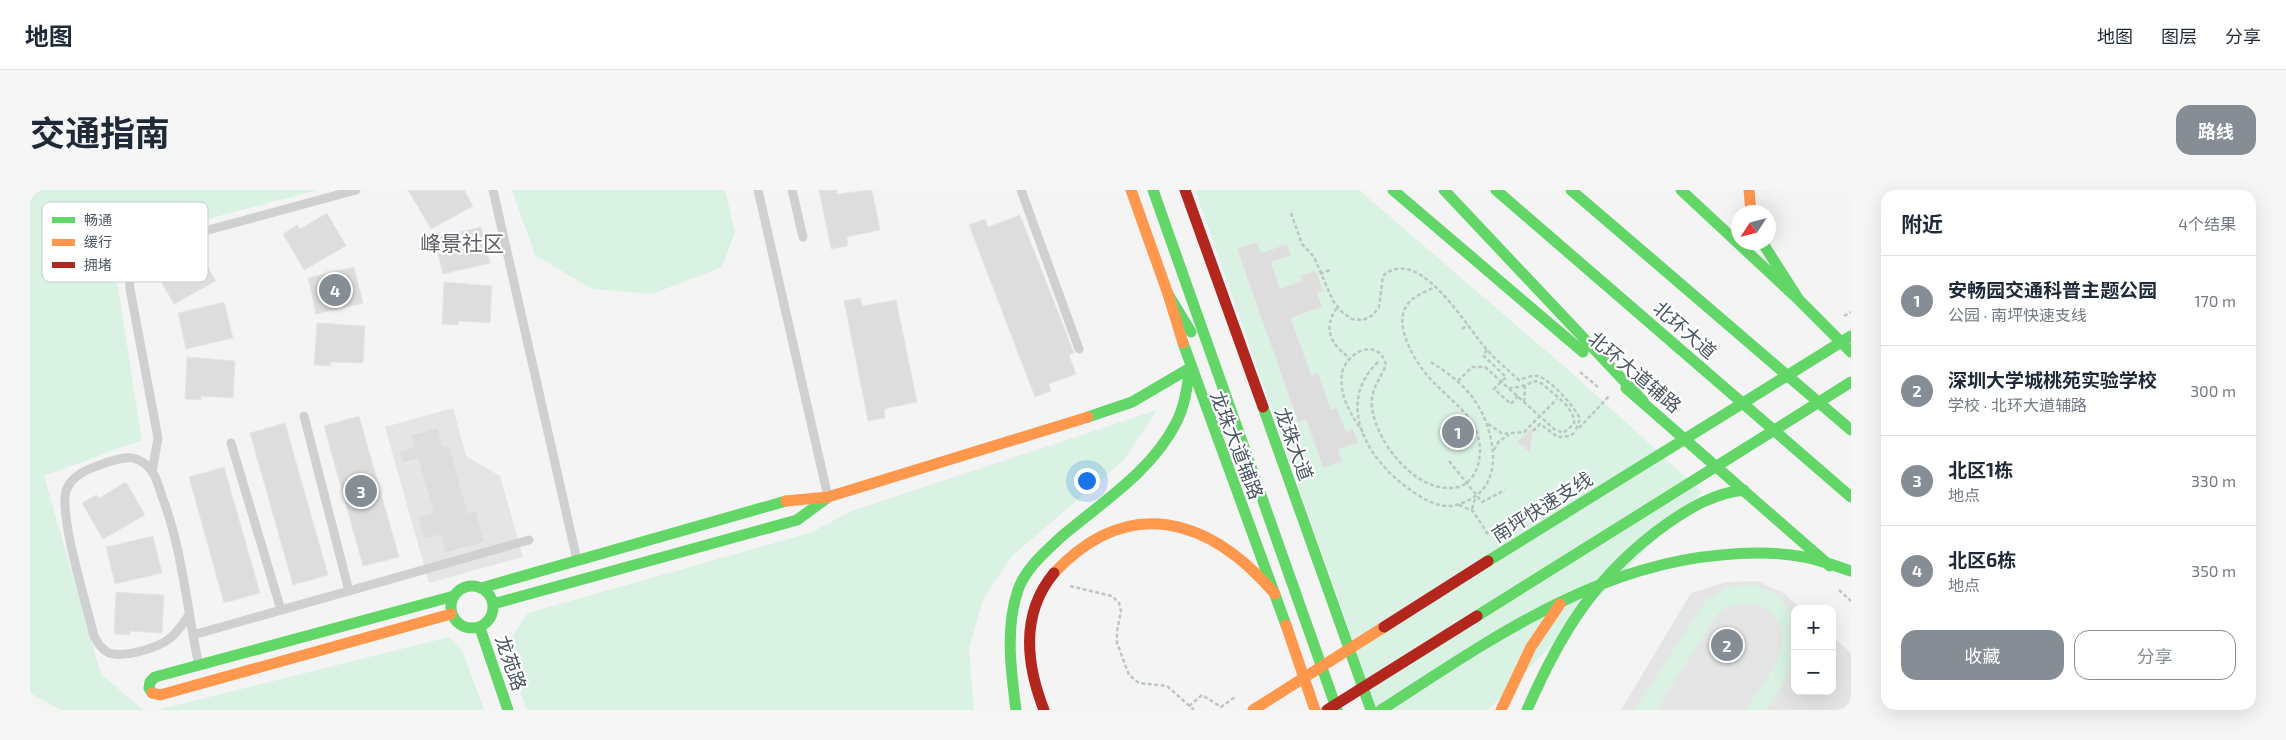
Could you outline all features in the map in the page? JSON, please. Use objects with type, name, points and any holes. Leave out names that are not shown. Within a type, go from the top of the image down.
[{"type":"main road","name":"龙珠大道辅路","points":[[1131,190],[1168,294],[1190,368],[1275,594],[1315,710]]},
{"type":"main road","points":[[1153,190],[1337,710]]},
{"type":"main road","name":"龙珠大道","points":[[1185,190],[1371,710]]},
{"type":"main road","name":"北环大道辅路","points":[[1393,190],[1620,384],[1643,401],[1851,584]]},
{"type":"main road","points":[[1444,190],[1643,401]]},
{"type":"main road","name":"北环大道","points":[[1496,190],[1851,497]]},
{"type":"main road","name":"北环大道","points":[[1571,190],[1851,430]]},
{"type":"main road","points":[[1681,190],[1799,300],[1851,352]]},
{"type":"main road","points":[[1749,190],[1750,205]]},
{"type":"main road","points":[[1767,250],[1799,300]]},
{"type":"main road","points":[[1168,294],[1217,372]]},
{"type":"main road","name":"南坪快速支线","points":[[1253,710],[1578,504],[1851,336]]},
{"type":"main road","points":[[481,588],[491,597],[494,604],[491,618],[480,628],[473,629],[460,625],[451,614],[450,604],[454,596],[466,586],[481,588],[791,500],[828,498],[1110,410],[1132,402],[1190,368]]},
{"type":"main road","points":[[1016,710],[1009,658],[1009,630],[1019,588],[1037,560],[1065,534],[1138,475],[1157,452],[1174,425],[1185,400],[1190,368]]},
{"type":"main road","points":[[1327,710],[1851,382]]},
{"type":"main road","points":[[1527,710],[1557,644],[1582,604],[1605,574],[1665,524],[1704,500],[1725,491],[1744,490]]},
{"type":"main road","points":[[1610,547],[1674,494]]},
{"type":"main road","points":[[494,604],[797,520],[828,498]]},
{"type":"main road","points":[[1044,710],[1035,691],[1030,667],[1029,632],[1037,599],[1048,579],[1066,558],[1085,543],[1110,531],[1134,526],[1155,523],[1176,525],[1202,533],[1228,547],[1251,566],[1275,594]]},
{"type":"main road","points":[[1381,710],[1516,625],[1577,592],[1619,574],[1666,560],[1717,553],[1766,552],[1814,559],[1851,571]]},
{"type":"main road","points":[[1501,710],[1531,647],[1576,584]]},
{"type":"main road","points":[[451,614],[160,695],[153,694],[149,688],[152,679],[454,596]]},
{"type":"main road","name":"龙苑路","points":[[480,628],[508,710]]},
{"type":"lane","points":[[208,230],[356,190]]},
{"type":"lane","points":[[493,190],[581,580]]},
{"type":"lane","points":[[758,190],[828,498]]},
{"type":"lane","points":[[792,190],[803,237]]},
{"type":"lane","points":[[1021,190],[1079,349]]},
{"type":"lane","points":[[129,282],[158,438],[152,472]]},
{"type":"lane","points":[[304,416],[349,591]]},
{"type":"lane","points":[[231,443],[281,610]]},
{"type":"lane","points":[[189,616],[168,640],[137,652],[110,653],[100,646],[94,636],[65,517],[66,490],[75,477],[86,470],[127,456],[140,461],[152,472],[176,538],[203,683]]},
{"type":"lane","points":[[193,635],[529,540]]},
{"type":"path","points":[[1290,213],[1302,244],[1314,257],[1320,274],[1337,307],[1352,319],[1363,320],[1373,315],[1380,307],[1383,276],[1390,270],[1400,267],[1411,270],[1435,288],[1468,325],[1487,350],[1519,380],[1537,376],[1543,378],[1577,413],[1580,419],[1575,432]]},
{"type":"path","points":[[1320,274],[1332,269]]},
{"type":"path","points":[[1435,288],[1413,298],[1405,307],[1402,320],[1410,348],[1419,364],[1427,375],[1463,409],[1475,430],[1478,439],[1479,459],[1475,474],[1466,483],[1458,487],[1431,484],[1400,463],[1384,440],[1372,407],[1372,394],[1386,365],[1384,356],[1378,351],[1371,349],[1361,350],[1350,358],[1344,366],[1342,389],[1350,414],[1382,465],[1403,485],[1434,502],[1449,506],[1459,505],[1476,496]]},
{"type":"path","points":[[1337,307],[1328,323],[1329,334],[1340,351],[1350,358]]},
{"type":"path","points":[[1842,317],[1851,312]]},
{"type":"path","points":[[1462,329],[1468,325]]},
{"type":"path","points":[[1487,350],[1483,355],[1506,376],[1494,389],[1511,404],[1518,396]]},
{"type":"path","points":[[1429,361],[1458,381],[1481,408],[1487,423],[1493,451],[1489,480],[1476,496],[1472,505],[1473,511],[1493,543]]},
{"type":"path","points":[[1362,432],[1357,413],[1358,397],[1363,380],[1378,362]]},
{"type":"path","points":[[1458,381],[1467,370],[1478,365],[1490,371],[1558,432],[1563,433],[1572,428],[1575,420],[1573,414],[1541,383],[1536,381],[1509,388]]},
{"type":"path","points":[[1533,431],[1540,424],[1558,437],[1570,436],[1620,384]]},
{"type":"path","points":[[1524,402],[1523,391],[1526,385]]},
{"type":"path","points":[[1493,451],[1499,441],[1509,435],[1529,430],[1558,398]]},
{"type":"path","points":[[1487,423],[1497,432],[1509,435]]},
{"type":"path","points":[[1449,461],[1482,502],[1505,490]]},
{"type":"path","points":[[1459,505],[1473,511]]},
{"type":"path","points":[[1067,584],[1112,596],[1119,603],[1121,611],[1116,631],[1117,643],[1129,675],[1139,684],[1167,686],[1194,710]]},
{"type":"path","points":[[1189,706],[1202,695],[1221,707]]},
{"type":"shaded area","points":[[453,408],[466,456],[500,476],[523,557],[429,583],[385,427]]},
{"type":"shaded area","points":[[1757,581],[1784,593],[1797,605],[1791,605],[1791,695],[1836,695],[1836,640],[1851,653],[1851,710],[1621,710],[1691,593],[1726,582]]},
{"type":"green space","points":[[30,190],[318,190],[208,219],[208,202],[42,202],[42,282],[117,282],[142,440],[44,476],[101,674],[143,710],[61,710],[30,693]]},
{"type":"green space","points":[[512,190],[725,190],[735,232],[722,267],[652,294],[592,289],[535,255]]},
{"type":"green space","points":[[1195,190],[1359,190],[1572,373],[1702,492],[1488,710],[1377,710]]},
{"type":"green space","points":[[1157,410],[1124,460],[1012,556],[983,599],[969,649],[974,710],[527,710],[504,648],[528,613],[810,533],[852,511]]},
{"type":"green space","points":[[1755,585],[1768,590],[1779,597],[1791,612],[1791,670],[1767,710],[1746,710],[1778,659],[1783,637],[1780,625],[1774,616],[1765,609],[1754,605],[1742,604],[1718,613],[1656,710],[1635,710],[1706,600],[1728,587]]},
{"type":"green space","points":[[449,637],[462,650],[484,710],[157,710]]},
{"type":"building","points":[[408,190],[464,190],[473,206],[431,229]]},
{"type":"building","points":[[819,190],[837,190],[837,194],[872,190],[880,230],[847,237],[848,246],[831,249]]},
{"type":"building","points":[[327,213],[346,246],[304,270],[283,234],[297,225],[300,229]]},
{"type":"building","points":[[1020,215],[1074,353],[1069,355],[1076,374],[1049,384],[1051,391],[1035,397],[969,225],[985,219],[988,227]]},
{"type":"building","points":[[481,227],[490,263],[443,274],[434,238]]},
{"type":"building","points":[[1257,242],[1261,253],[1287,244],[1291,255],[1271,262],[1280,289],[1302,281],[1300,276],[1316,271],[1323,291],[1317,293],[1322,307],[1291,318],[1311,375],[1318,373],[1331,410],[1337,408],[1346,432],[1353,429],[1358,443],[1338,449],[1342,461],[1323,468],[1306,419],[1298,422],[1237,249]]},
{"type":"building","points":[[208,267],[216,281],[174,304],[161,282],[208,282]]},
{"type":"building","points":[[354,267],[363,303],[316,314],[308,278]]},
{"type":"building","points":[[444,282],[492,286],[490,323],[458,321],[458,325],[442,324]]},
{"type":"building","points":[[860,298],[862,306],[896,300],[917,402],[884,409],[885,418],[868,421],[844,301]]},
{"type":"building","points":[[224,302],[233,338],[186,349],[178,313]]},
{"type":"building","points":[[317,323],[365,326],[363,363],[331,362],[331,366],[314,365]]},
{"type":"building","points":[[187,357],[235,361],[233,398],[201,396],[201,400],[185,399]]},
{"type":"building","points":[[359,416],[399,557],[363,566],[324,426]]},
{"type":"building","points":[[285,423],[328,575],[293,585],[250,433]]},
{"type":"building","points":[[1533,427],[1530,452],[1517,442]]},
{"type":"building","points":[[438,428],[443,447],[449,445],[468,513],[476,511],[484,542],[445,553],[440,535],[424,539],[418,517],[433,512],[418,459],[403,463],[399,451],[415,447],[411,435]]},
{"type":"building","points":[[224,467],[260,593],[224,603],[189,477]]},
{"type":"building","points":[[126,482],[145,515],[103,539],[82,503],[96,495],[99,498]]},
{"type":"building","points":[[153,536],[162,573],[115,584],[106,547]]},
{"type":"building","points":[[116,592],[164,595],[162,633],[130,631],[130,635],[114,634]]},
{"type":"traffic: fast","points":[[1153,190],[1337,710]]},
{"type":"traffic: fast","points":[[1393,190],[1583,352]]},
{"type":"traffic: fast","points":[[1444,190],[1643,401]]},
{"type":"traffic: fast","points":[[1496,190],[1851,497]]},
{"type":"traffic: fast","points":[[1571,190],[1851,430]]},
{"type":"traffic: fast","points":[[1681,190],[1799,300],[1851,352]]},
{"type":"traffic: fast","points":[[1767,250],[1799,300]]},
{"type":"traffic: fast","points":[[1168,294],[1191,332]]},
{"type":"traffic: fast","points":[[1488,561],[1851,336]]},
{"type":"traffic: fast","points":[[1183,343],[1286,625]]},
{"type":"traffic: fast","points":[[1088,417],[1132,402],[1190,368]]},
{"type":"traffic: fast","points":[[1016,710],[1010,634],[1014,604],[1021,582],[1036,561],[1061,537],[1124,485],[1153,457],[1166,441],[1182,410],[1190,368]]},
{"type":"traffic: fast","points":[[1477,616],[1851,382]]},
{"type":"traffic: fast","points":[[1626,388],[1830,566]]},
{"type":"traffic: fast","points":[[1263,407],[1371,710]]},
{"type":"traffic: fast","points":[[1527,710],[1553,655],[1568,630],[1601,584],[1621,562],[1643,542],[1685,512],[1723,494],[1744,490]]},
{"type":"traffic: fast","points":[[493,604],[797,520],[827,498]]},
{"type":"traffic: fast","points":[[481,588],[786,501]]},
{"type":"traffic: fast","points":[[1381,710],[1501,634],[1542,611],[1628,574],[1674,562],[1721,555],[1752,553],[1773,553],[1804,557],[1851,571]]},
{"type":"traffic: fast","points":[[476,586],[484,589],[490,595],[493,607],[490,619],[484,625],[468,628],[460,625],[454,619],[451,603],[454,595],[460,589],[476,586]]},
{"type":"traffic: fast","points":[[152,693],[149,688],[150,682],[155,677],[454,596]]},
{"type":"traffic: fast","points":[[480,628],[508,710]]},
{"type":"traffic: slow","points":[[1131,190],[1168,294],[1183,343]]},
{"type":"traffic: slow","points":[[1749,190],[1750,205]]},
{"type":"traffic: slow","points":[[786,501],[828,497],[1088,417]]},
{"type":"traffic: slow","points":[[1054,573],[1082,548],[1111,532],[1140,524],[1168,525],[1196,533],[1224,547],[1250,568],[1275,594]]},
{"type":"traffic: slow","points":[[1501,710],[1531,647],[1560,604]]},
{"type":"traffic: slow","points":[[152,693],[160,695],[451,614]]},
{"type":"traffic: slow","points":[[1286,625],[1315,710]]},
{"type":"traffic: slow","points":[[1253,710],[1384,627]]},
{"type":"traffic: jam","points":[[1185,190],[1263,407]]},
{"type":"traffic: jam","points":[[1384,627],[1488,561]]},
{"type":"traffic: jam","points":[[1044,710],[1033,675],[1029,640],[1031,622],[1036,605],[1043,589],[1054,573]]},
{"type":"traffic: jam","points":[[1327,710],[1477,616]]},
{"type":"place","name":"北区6栋","points":[[335,290]]},
{"type":"place","name":"安畅园交通科普主题公园","points":[[1458,432]]},
{"type":"place","name":"北区1栋","points":[[361,491]]},
{"type":"place","name":"深圳大学城桃苑实验学校","points":[[1727,645]]},
{"type":"district","name":"峰景社区","points":[[462,244]]}]
